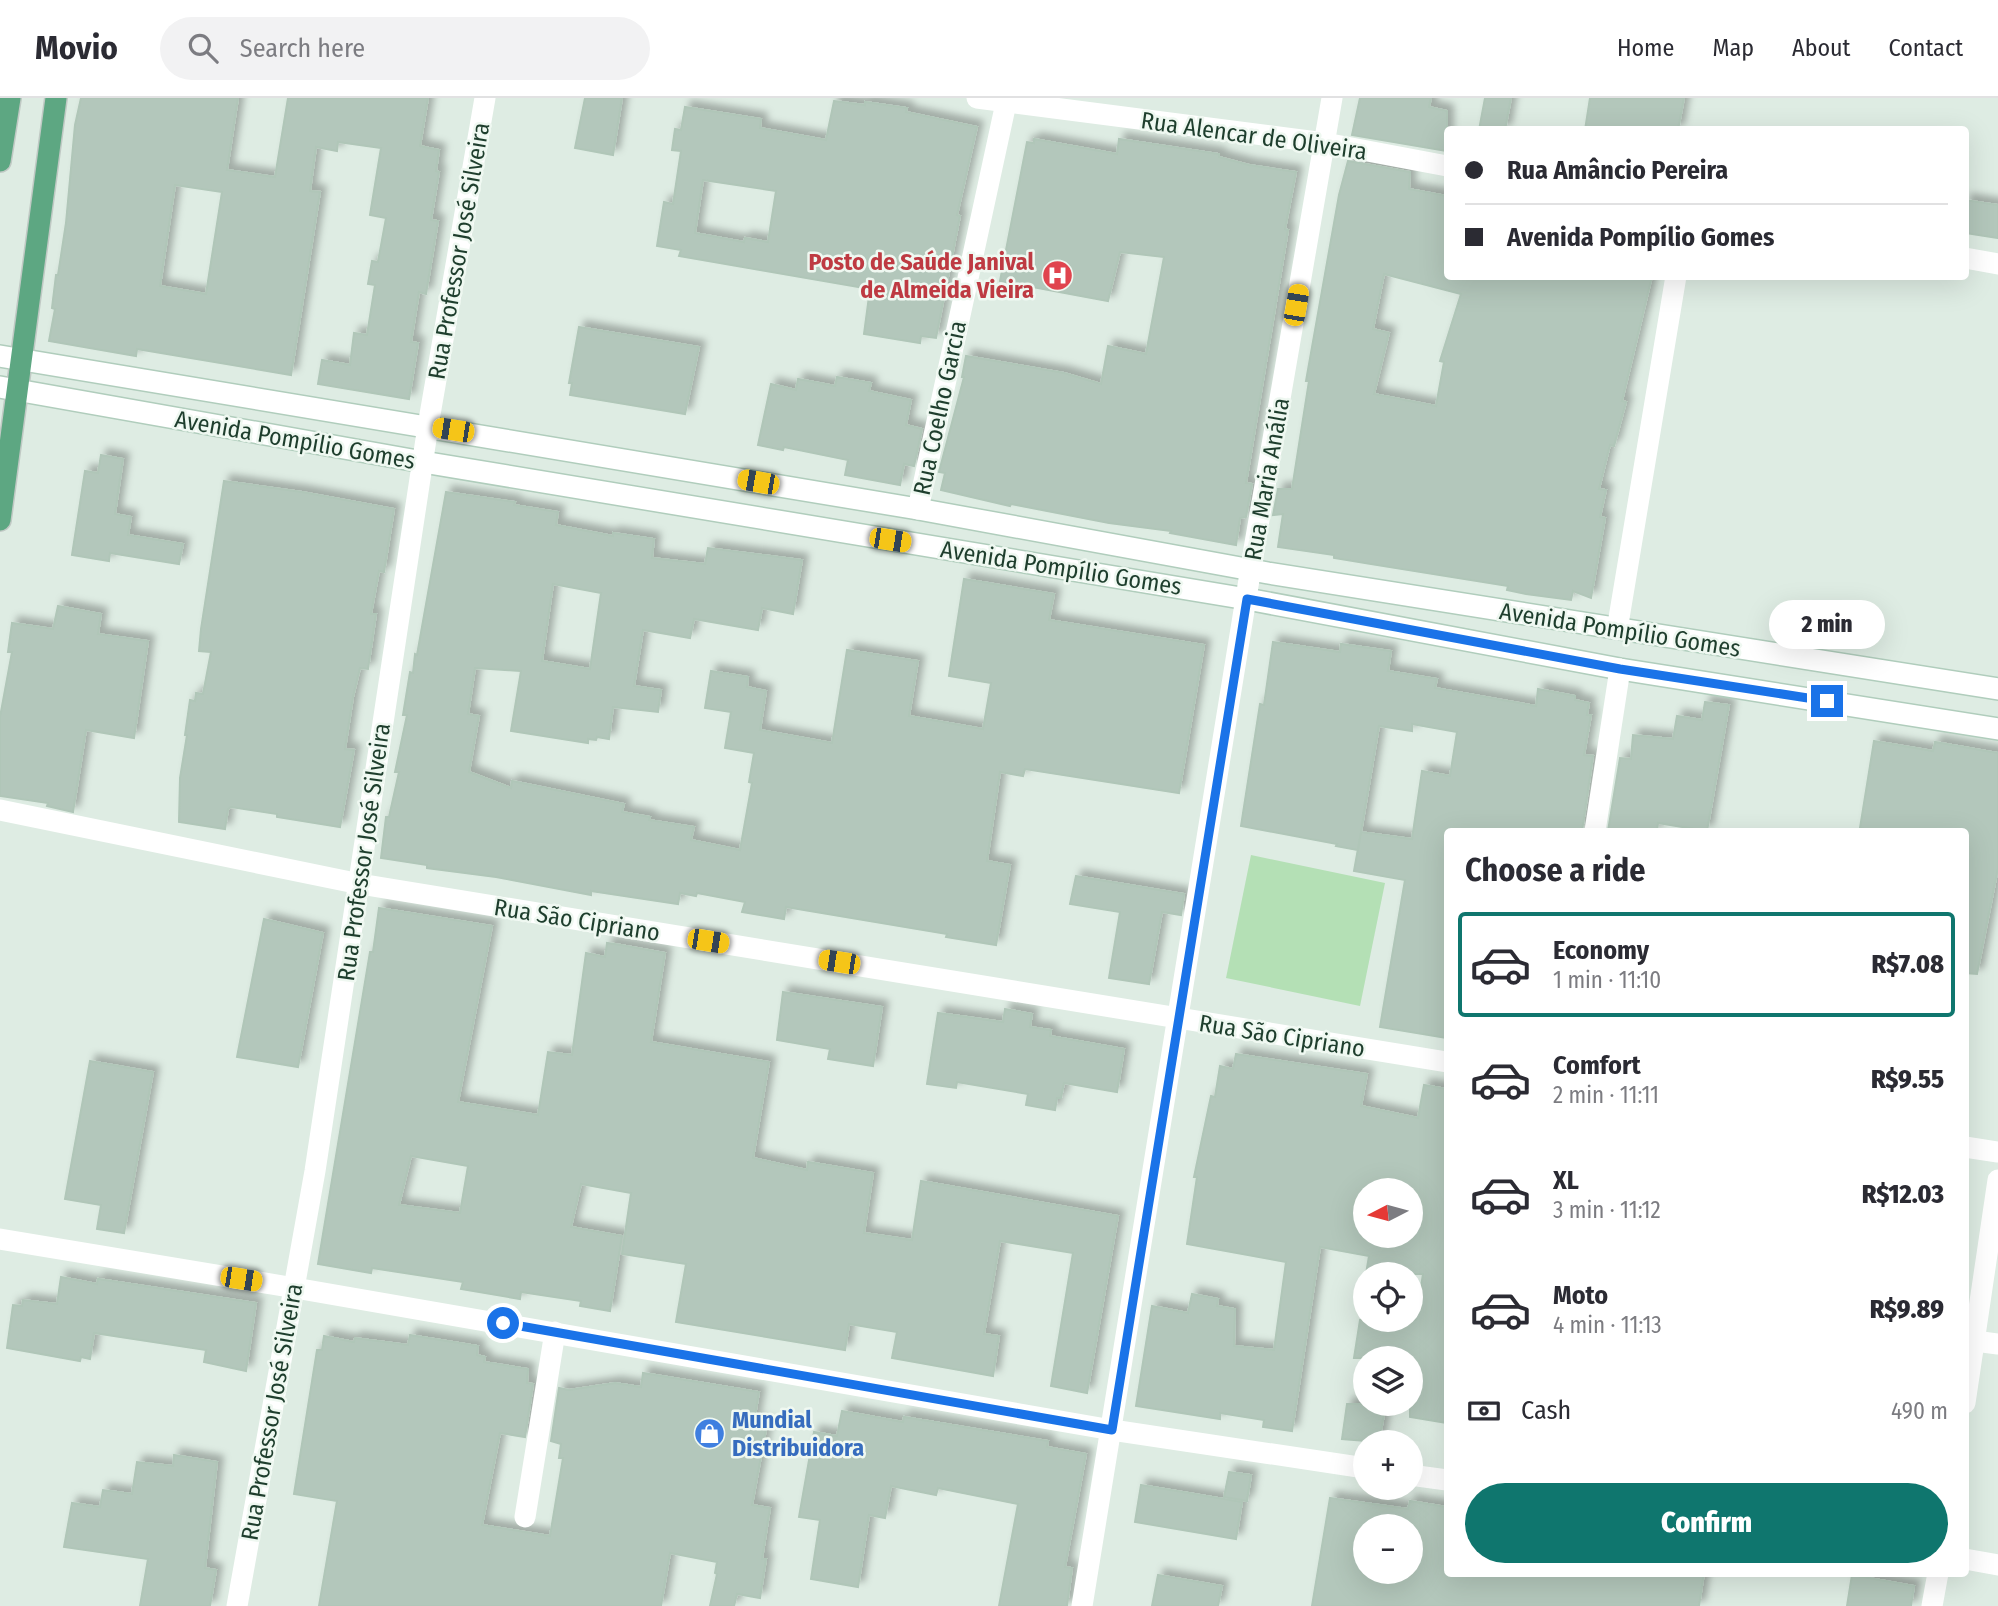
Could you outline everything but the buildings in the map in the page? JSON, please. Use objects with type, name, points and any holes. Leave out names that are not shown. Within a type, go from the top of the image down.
[{"type":"main road","points":[[0,161],[10,98]]},
{"type":"main road","points":[[0,520],[9,389],[23,359],[56,98]]},
{"type":"street","name":"Rua Professor José Silveira","points":[[237,1606],[295,1287],[360,884],[428,426],[485,98]]},
{"type":"street","name":"Rua Alencar de Oliveira","points":[[977,98],[1325,143],[1444,165]]},
{"type":"street","name":"Rua Maria Anália","points":[[1082,1606],[1251,570],[1332,98]]},
{"type":"street","name":"Rua Coelho Garcia","points":[[918,509],[1006,103]]},
{"type":"street","points":[[1969,259],[1998,264]]},
{"type":"street","points":[[1617,630],[1675,280]]},
{"type":"street","name":"Avenida Pompílio Gomes","points":[[0,356],[918,509],[1251,570],[1998,690]]},
{"type":"street","name":"Avenida Pompílio Gomes","points":[[9,389],[423,462],[1247,599],[1620,669],[1998,729]]},
{"type":"street","points":[[1595,828],[1620,669]]},
{"type":"street","name":"Rua São Cipriano","points":[[0,810],[360,884],[1444,1062]]},
{"type":"street","points":[[1969,1148],[1998,1152]]},
{"type":"street","points":[[1969,1378],[1998,1180]]},
{"type":"street","points":[[0,1239],[295,1287],[1112,1430],[1353,1466]]},
{"type":"street","points":[[525,1517],[555,1332]]},
{"type":"street","points":[[1975,1341],[1998,1344]]},
{"type":"street","points":[[1423,1477],[1444,1480]]},
{"type":"street","points":[[1969,1560],[1998,1566]]},
{"type":"street","points":[[1932,1606],[1937,1577]]},
{"type":"green space","points":[[1251,855],[1385,883],[1360,1006],[1226,978]]},
{"type":"place","name":"Posto de Saúde Janival de Almeida Vieira","points":[[1057,276]]},
{"type":"place","name":"Mundial Distribuidora","points":[[709,1434]]},
{"type":"route","points":[[503,1323],[1112,1430],[1247,599],[1620,669],[1827,701]]}]
